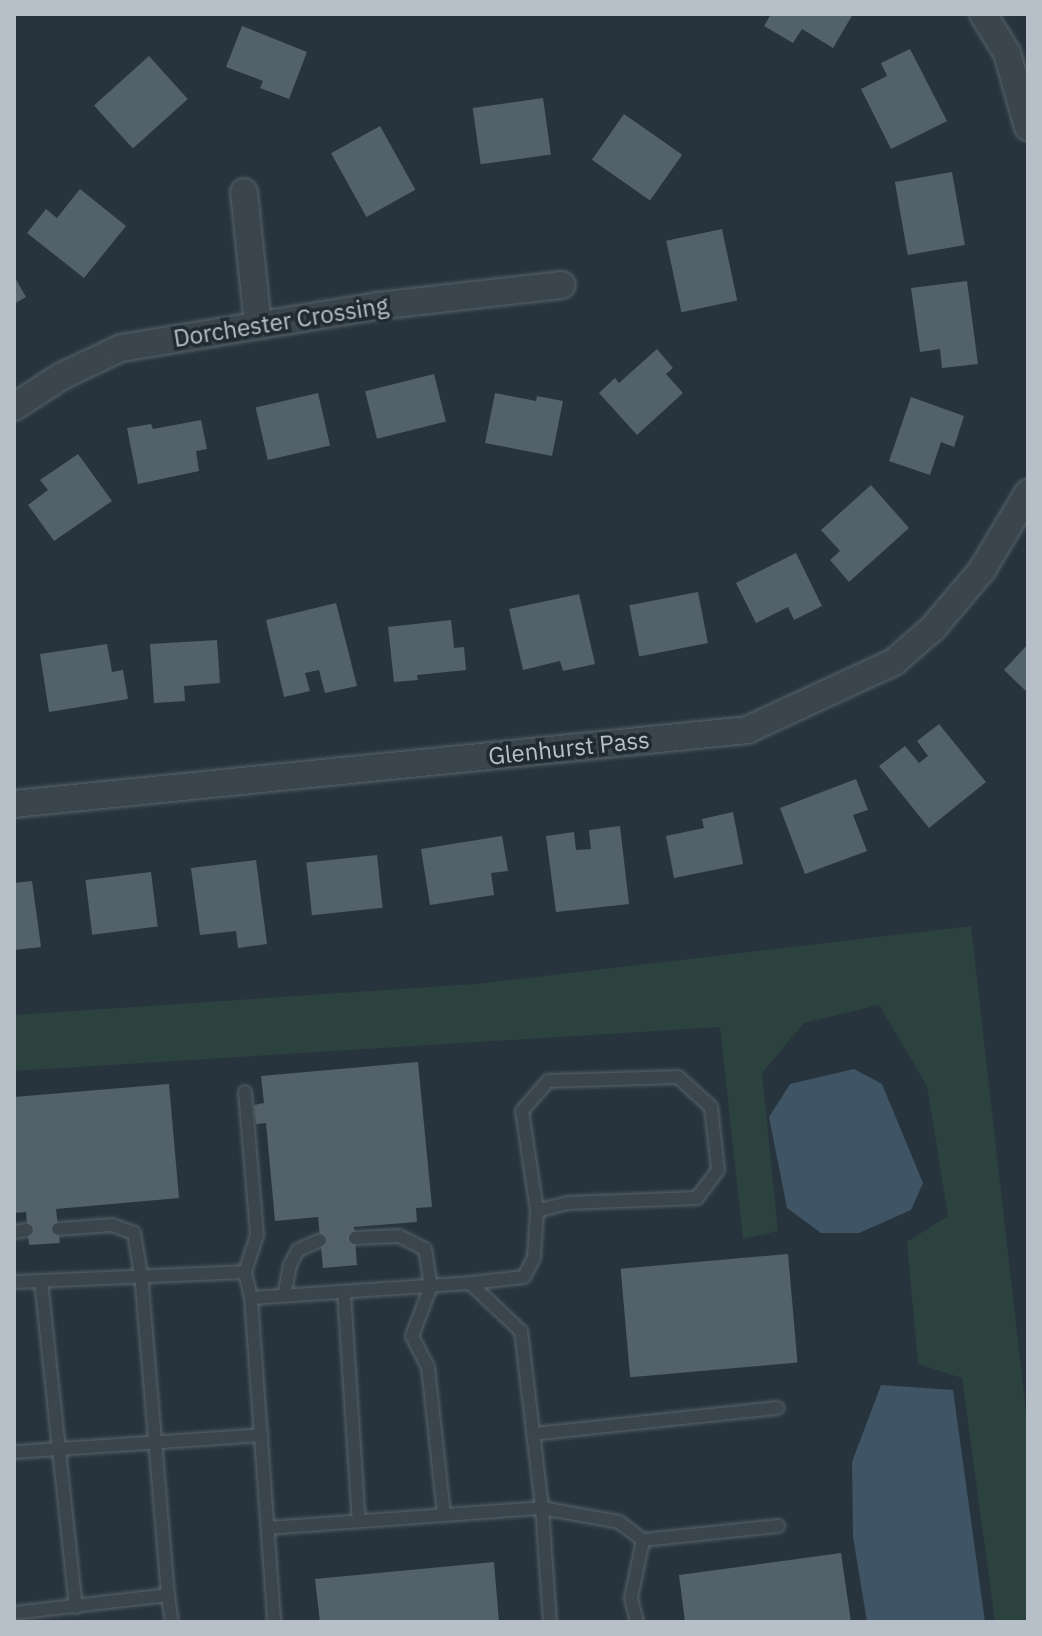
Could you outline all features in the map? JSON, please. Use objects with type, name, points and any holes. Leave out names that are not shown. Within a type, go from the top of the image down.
[{"type":"street","points":[[983,14],[1007,53],[1028,127]]},
{"type":"street","points":[[244,192],[258,325]]},
{"type":"street","name":"Dorchester Crossing","points":[[14,407],[62,376],[121,348],[377,306],[562,285]]},
{"type":"street","name":"Glenhurst Pass","points":[[14,804],[747,730],[894,662],[933,628],[982,570],[1028,493]]},
{"type":"lane","points":[[251,1298],[524,1277],[534,1257],[537,1211],[522,1111],[548,1081],[678,1077],[711,1107],[718,1170],[697,1198],[568,1203],[537,1211]]},
{"type":"lane","points":[[245,1092],[257,1235],[245,1272],[251,1298],[274,1622]]},
{"type":"lane","points":[[58,1229],[112,1225],[134,1233],[141,1275],[172,1622]]},
{"type":"lane","points":[[355,1238],[399,1236],[425,1249],[431,1286],[412,1336],[428,1367],[444,1515]]},
{"type":"lane","points":[[284,1296],[290,1265],[298,1250],[320,1240]]},
{"type":"lane","points":[[14,1282],[245,1272]]},
{"type":"lane","points":[[41,1281],[76,1607]]},
{"type":"lane","points":[[470,1283],[521,1331],[542,1508],[550,1622]]},
{"type":"lane","points":[[344,1292],[359,1521]]},
{"type":"lane","points":[[533,1434],[778,1408]]},
{"type":"lane","points":[[14,1452],[261,1435]]},
{"type":"lane","points":[[268,1528],[542,1508],[619,1522],[643,1540],[778,1526]]},
{"type":"lane","points":[[637,1622],[631,1598],[643,1540]]},
{"type":"lane","points":[[14,1613],[168,1595]]},
{"type":"green space","points":[[971,926],[1028,1430],[1028,1622],[995,1622],[962,1378],[918,1364],[907,1242],[948,1216],[927,1086],[879,1005],[804,1023],[762,1073],[778,1231],[743,1239],[720,1027],[14,1071],[14,1015],[475,984]]},
{"type":"water","points":[[854,1069],[882,1084],[923,1183],[911,1210],[859,1233],[821,1233],[787,1208],[769,1117],[790,1084]]},
{"type":"water","points":[[881,1385],[953,1390],[985,1622],[867,1622],[853,1537],[852,1462]]},
{"type":"building","points":[[771,14],[853,14],[833,48],[802,29],[793,43],[764,26]]},
{"type":"building","points":[[242,26],[307,52],[289,99],[260,88],[263,81],[226,67]]},
{"type":"building","points":[[910,49],[947,121],[891,149],[861,89],[887,76],[881,63]]},
{"type":"building","points":[[149,56],[188,99],[133,149],[94,106]]},
{"type":"building","points":[[543,98],[551,154],[481,164],[473,108]]},
{"type":"building","points":[[624,114],[682,155],[650,201],[592,160]]},
{"type":"building","points":[[380,126],[415,190],[366,217],[331,153]]},
{"type":"building","points":[[952,172],[965,245],[908,255],[895,182]]},
{"type":"building","points":[[80,189],[126,226],[84,278],[27,233],[46,209],[57,218]]},
{"type":"building","points":[[722,229],[737,300],[681,312],[666,241]]},
{"type":"building","points":[[14,276],[26,297],[14,304]]},
{"type":"building","points":[[967,281],[978,364],[942,368],[940,349],[920,352],[911,288]]},
{"type":"building","points":[[657,349],[673,368],[666,374],[683,393],[637,435],[599,393],[615,378],[619,383]]},
{"type":"building","points":[[434,374],[446,422],[377,439],[365,391]]},
{"type":"building","points":[[318,393],[330,446],[268,460],[256,407]]},
{"type":"building","points":[[495,393],[536,401],[537,396],[563,401],[552,456],[485,443]]},
{"type":"building","points":[[911,397],[964,416],[954,447],[941,442],[930,475],[889,461]]},
{"type":"building","points":[[201,420],[207,449],[196,451],[199,471],[138,484],[127,428],[151,424],[153,429]]},
{"type":"building","points":[[78,454],[112,501],[54,541],[28,505],[48,490],[40,480]]},
{"type":"building","points":[[871,485],[909,528],[849,582],[830,560],[840,551],[821,530]]},
{"type":"building","points":[[796,553],[822,606],[794,620],[788,607],[756,623],[736,583]]},
{"type":"building","points":[[698,592],[708,643],[639,656],[629,605]]},
{"type":"building","points":[[579,594],[595,664],[563,671],[560,661],[523,670],[509,609]]},
{"type":"building","points":[[336,603],[357,686],[325,693],[319,670],[305,673],[310,691],[284,697],[266,620]]},
{"type":"building","points":[[451,620],[454,648],[464,647],[466,670],[417,675],[418,680],[394,682],[388,627]]},
{"type":"building","points":[[217,640],[220,683],[184,686],[185,701],[154,703],[150,644]]},
{"type":"building","points":[[107,644],[112,672],[123,670],[128,699],[49,712],[40,654]]},
{"type":"building","points":[[1028,644],[1028,693],[1004,670]]},
{"type":"building","points":[[939,724],[986,782],[929,828],[879,766],[905,746],[919,763],[928,756],[917,741]]},
{"type":"building","points":[[856,779],[868,810],[853,815],[867,851],[805,874],[780,808]]},
{"type":"building","points":[[733,812],[743,864],[674,878],[666,836],[704,828],[702,819]]},
{"type":"building","points":[[620,826],[629,904],[556,912],[546,836],[574,832],[576,850],[591,849],[589,830]]},
{"type":"building","points":[[502,836],[508,871],[491,873],[494,895],[430,905],[421,849]]},
{"type":"building","points":[[377,855],[383,908],[312,915],[306,862]]},
{"type":"building","points":[[256,860],[267,944],[238,948],[236,931],[200,935],[191,868]]},
{"type":"building","points":[[151,872],[158,927],[92,935],[85,880]]},
{"type":"building","points":[[32,881],[41,947],[14,950],[14,883]]},
{"type":"building","points":[[418,1062],[432,1207],[416,1208],[417,1222],[354,1227],[357,1265],[323,1268],[318,1217],[275,1221],[266,1123],[256,1124],[254,1105],[264,1103],[261,1076]]},
{"type":"building","points":[[169,1084],[179,1198],[56,1209],[60,1243],[29,1245],[26,1212],[14,1213],[14,1097]]},
{"type":"building","points":[[788,1254],[797,1363],[630,1377],[621,1269]]},
{"type":"building","points":[[841,1553],[851,1622],[685,1622],[679,1575]]},
{"type":"building","points":[[494,1562],[499,1622],[320,1622],[315,1579]]}]
